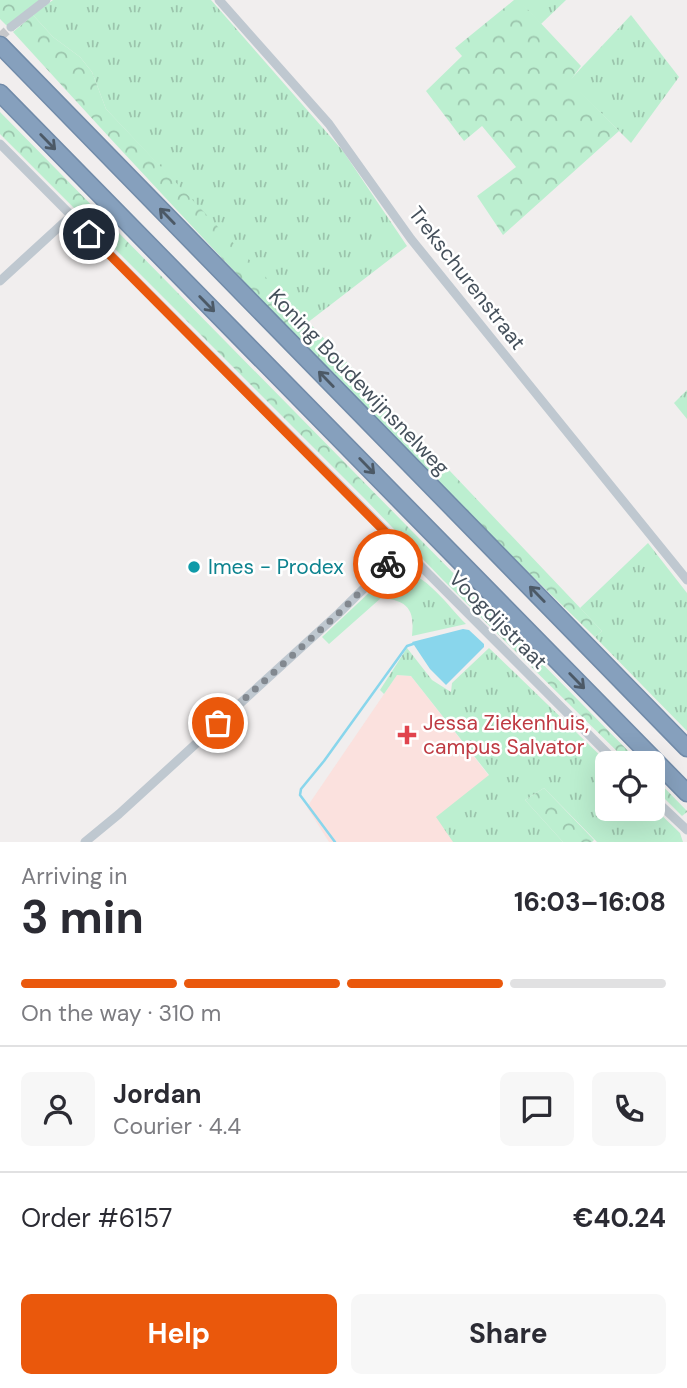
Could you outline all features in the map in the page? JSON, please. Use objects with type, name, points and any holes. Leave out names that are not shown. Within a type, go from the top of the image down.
[{"type":"highway","name":"Koning Boudewijnsnelweg","points":[[0,45],[687,748]]},
{"type":"highway","points":[[0,93],[687,793]]},
{"type":"street","points":[[11,27],[46,0]]},
{"type":"street","name":"Trekschurenstraat","points":[[219,0],[329,124],[411,239],[687,580]]},
{"type":"street","name":"Voogdijstraat","points":[[0,144],[605,751]]},
{"type":"street","points":[[0,281],[71,216]]},
{"type":"street","points":[[85,842],[338,614],[403,550]]},
{"type":"street","points":[[665,809],[687,830]]},
{"type":"shaded area","name":"Jessa Ziekenhuis, campus Salvator","points":[[397,675],[411,676],[489,776],[486,842],[329,842],[307,807]]},
{"type":"green space","points":[[0,0],[40,0],[7,26],[0,19]]},
{"type":"green space","points":[[53,0],[211,0],[343,151],[407,246],[307,323],[106,109],[92,72],[80,57],[53,37],[33,15]]},
{"type":"green space","points":[[514,0],[519,0],[581,66],[570,81],[619,131],[503,235],[477,196],[516,167],[482,126],[464,141],[426,91],[462,56],[455,48]]},
{"type":"green space","points":[[518,0],[566,0],[541,24]]},
{"type":"green space","points":[[33,15],[53,37],[80,57],[92,72],[106,109],[602,631],[595,637],[446,490],[299,339],[84,109],[13,32]]},
{"type":"green space","points":[[631,15],[679,77],[631,143],[569,81]]},
{"type":"green space","points":[[0,112],[628,751],[617,751],[0,134]]},
{"type":"green space","points":[[687,390],[687,419],[674,403]]},
{"type":"green space","points":[[648,543],[687,593],[687,731],[595,637],[602,631],[580,608]]},
{"type":"green space","points":[[399,571],[417,576],[426,583],[466,624],[412,636],[412,619],[408,608],[398,601],[381,598],[329,644],[322,637],[390,573]]},
{"type":"green space","points":[[407,648],[432,680],[451,692],[452,683],[489,648],[596,751],[595,821],[665,821],[665,819],[680,833],[683,842],[597,842],[544,788],[525,800],[563,842],[453,842],[436,817],[489,775],[411,676],[397,675],[384,694],[380,690]]},
{"type":"green space","points":[[544,788],[594,840],[592,842],[563,842],[525,800]]},
{"type":"green space","points":[[665,788],[687,811],[682,816],[665,799]]},
{"type":"water","points":[[463,629],[469,630],[484,647],[446,685],[430,669],[412,642]]},
{"type":"waterway","points":[[335,842],[300,795],[301,789],[407,646],[413,644]]},
{"type":"tunnel","points":[[0,37],[11,27]]},
{"type":"way so far","points":[[218,723],[338,614],[388,564]]},
{"type":"place","name":"Imes - Prodex","points":[[194,567]]},
{"type":"place","name":"Jessa Ziekenhuis, campus Salvator","points":[[407,735]]},
{"type":"route","points":[[89,234],[403,550],[388,564]]}]
